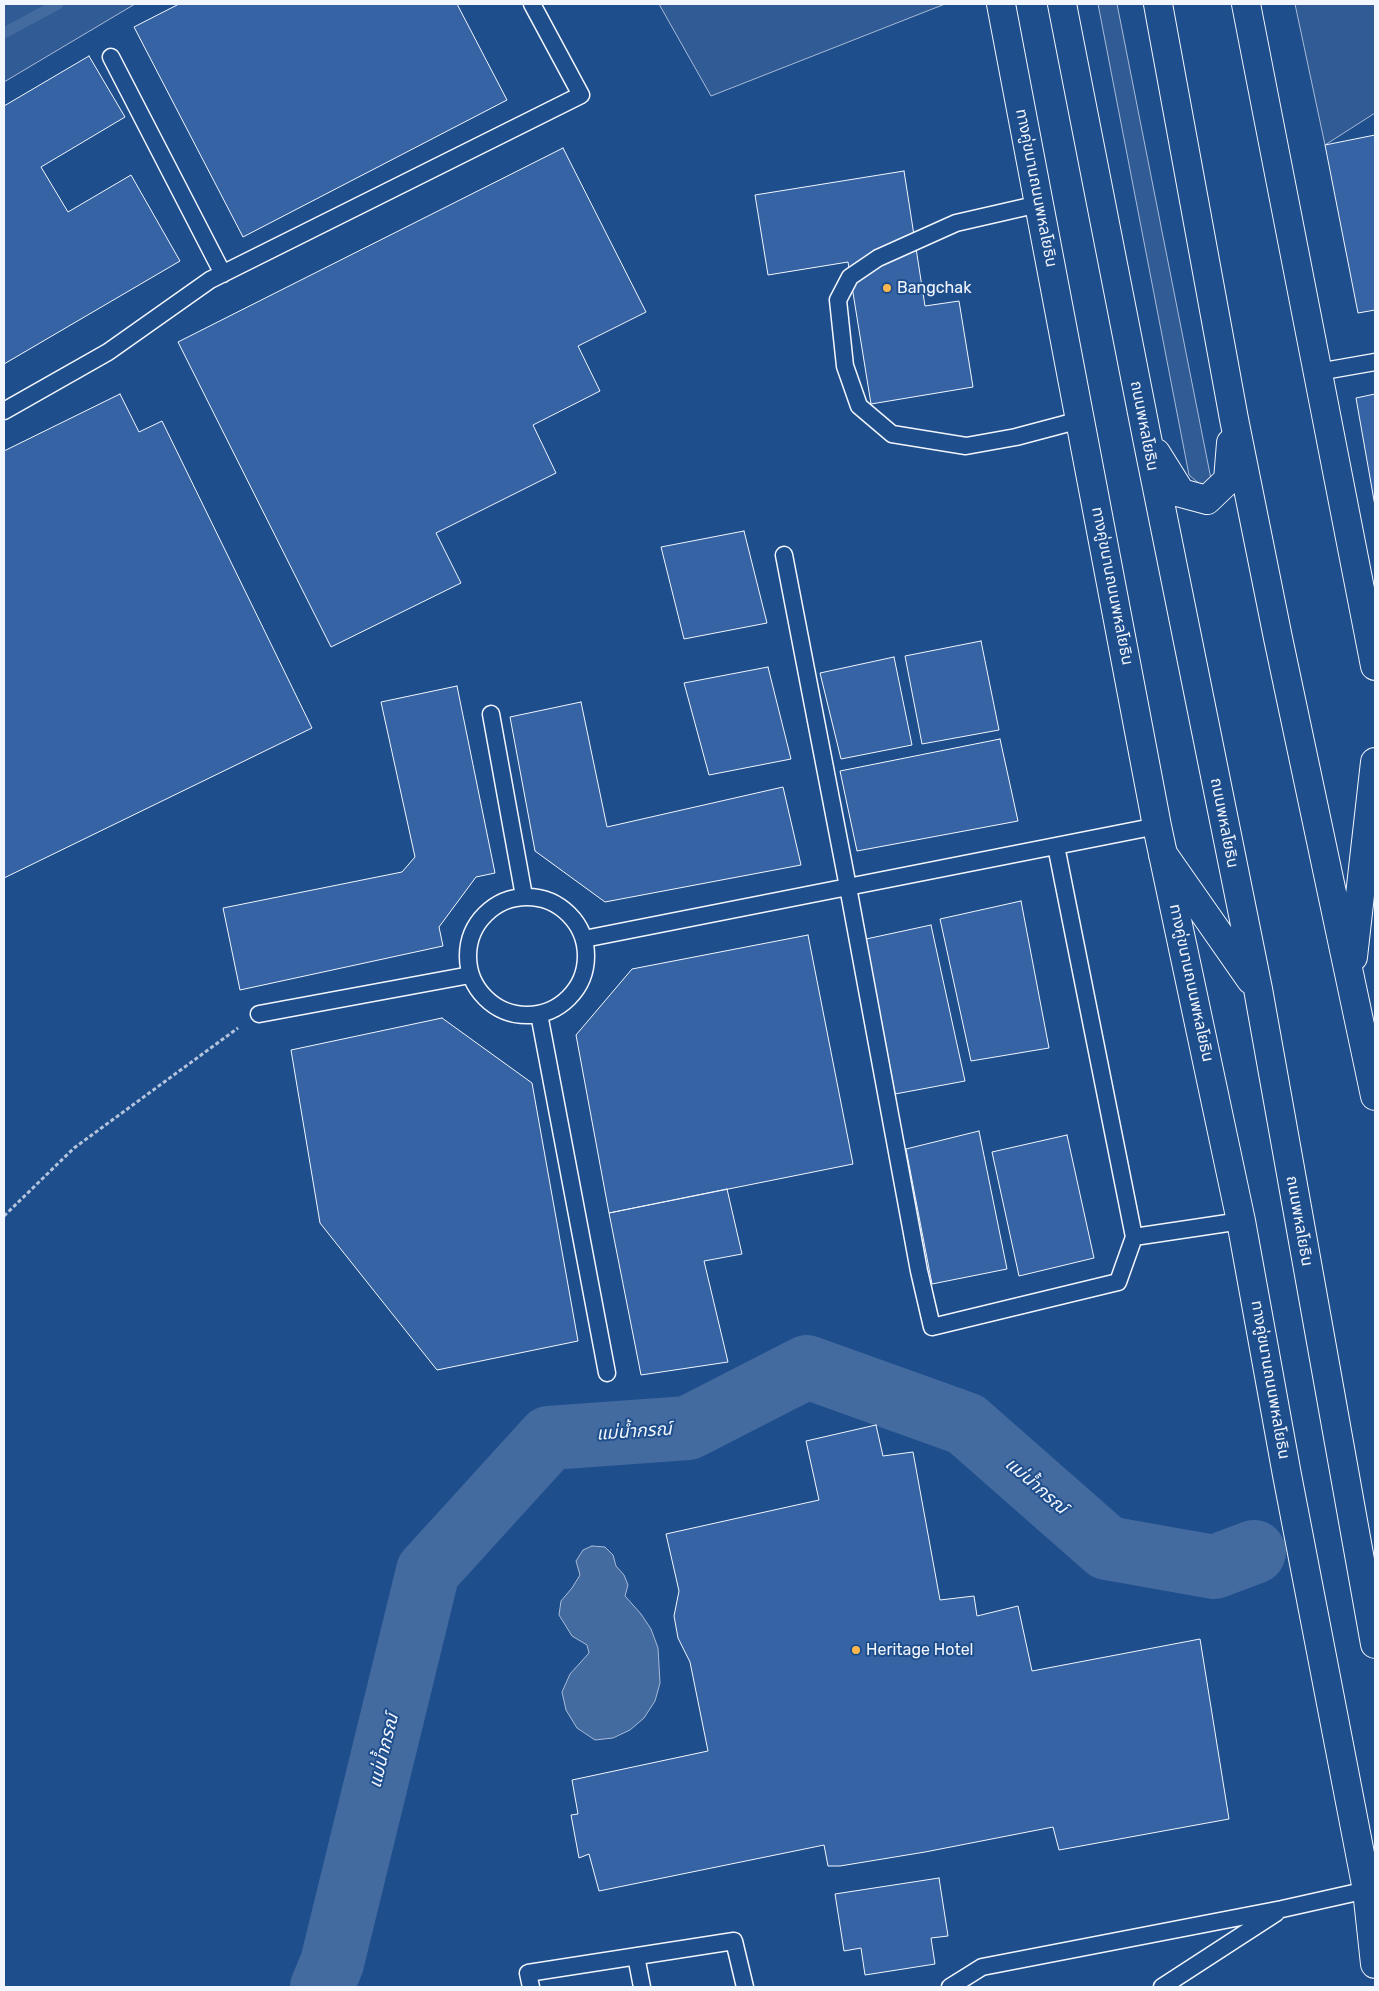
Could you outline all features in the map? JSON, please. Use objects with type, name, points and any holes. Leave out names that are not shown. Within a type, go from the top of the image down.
[{"type":"main road","name":"ทางคู่ขนานถนนพหลโยธิน","points":[[1001,4],[1157,826],[1241,1221],[1289,1484],[1367,1890],[1375,1964]]},
{"type":"main road","name":"ถนนพหลโยธิน","points":[[1062,4],[1258,989],[1375,1644]]},
{"type":"main road","points":[[1158,4],[1234,419],[1278,638],[1375,1096]]},
{"type":"main road","points":[[1246,4],[1375,666]]},
{"type":"main road","points":[[1147,438],[1181,493],[1207,500],[1228,480],[1234,419]]},
{"type":"main road","points":[[1351,980],[1375,762]]},
{"type":"main road","points":[[1163,854],[1258,989]]},
{"type":"lane","points":[[4,411],[108,352],[210,280],[581,95],[532,4]]},
{"type":"lane","points":[[111,57],[223,274]]},
{"type":"lane","points":[[1039,204],[956,223],[878,258],[850,277],[838,300],[845,366],[859,406],[892,434],[966,446],[1016,438],[1080,420]]},
{"type":"lane","points":[[1318,372],[1375,362]]},
{"type":"lane","points":[[784,555],[932,1327],[1118,1282],[1134,1237],[1056,846]]},
{"type":"lane","points":[[492,714],[524,896]]},
{"type":"lane","points":[[584,939],[1157,826]]},
{"type":"lane","points":[[524,896],[545,899],[564,909],[575,920],[584,939],[586,964],[580,984],[567,1000],[551,1011],[531,1016],[509,1014],[491,1004],[479,993],[470,975],[467,954],[470,935],[480,918],[497,904],[524,896]]},
{"type":"lane","points":[[259,1014],[470,975]]},
{"type":"lane","points":[[538,1014],[607,1373]]},
{"type":"lane","points":[[1134,1237],[1241,1221]]},
{"type":"lane","points":[[950,1987],[982,1967],[1282,1909],[1367,1890]]},
{"type":"lane","points":[[1162,1987],[1282,1909]]},
{"type":"lane","points":[[531,1987],[528,1974],[734,1941],[745,1987]]},
{"type":"lane","points":[[636,1956],[642,1987]]},
{"type":"path","points":[[4,1216],[74,1148],[227,1034],[259,1014]]},
{"type":"shaded area","points":[[4,4],[135,4],[4,82]]},
{"type":"shaded area","points":[[659,4],[945,4],[711,96]]},
{"type":"shaded area","points":[[1098,4],[1117,4],[1211,479],[1201,485],[1189,475]]},
{"type":"shaded area","points":[[1295,4],[1375,4],[1375,113],[1325,145]]},
{"type":"shaded area","points":[[592,1546],[605,1547],[613,1555],[616,1566],[624,1575],[628,1585],[625,1596],[651,1629],[658,1648],[660,1683],[655,1701],[644,1718],[630,1730],[613,1738],[595,1740],[577,1728],[566,1710],[562,1692],[570,1674],[589,1653],[587,1645],[572,1636],[559,1615],[561,1601],[580,1575],[576,1561],[583,1550]]},
{"type":"building","points":[[179,4],[457,4],[507,100],[243,237],[134,27]]},
{"type":"building","points":[[89,56],[125,117],[41,167],[68,212],[131,175],[180,261],[4,364],[4,106]]},
{"type":"building","points":[[1375,135],[1375,310],[1358,313],[1325,145]]},
{"type":"building","points":[[563,148],[646,312],[578,346],[600,391],[533,425],[556,473],[436,533],[461,583],[331,647],[178,342]]},
{"type":"building","name":"Bangchak","points":[[904,171],[925,306],[959,301],[973,387],[871,404],[848,262],[768,275],[755,195]]},
{"type":"building","points":[[120,394],[139,432],[162,421],[312,728],[4,878],[4,451]]},
{"type":"building","points":[[1375,394],[1375,506],[1356,398]]},
{"type":"building","points":[[744,531],[767,623],[684,639],[661,547]]},
{"type":"building","points":[[981,641],[999,730],[922,744],[905,656]]},
{"type":"building","points":[[894,657],[912,745],[841,759],[820,673]]},
{"type":"building","points":[[768,667],[791,759],[709,775],[684,683]]},
{"type":"building","points":[[457,686],[495,873],[476,877],[439,927],[443,946],[240,990],[223,908],[402,872],[415,857],[381,702]]},
{"type":"building","points":[[581,702],[607,827],[783,787],[801,865],[605,902],[535,851],[510,717]]},
{"type":"building","points":[[1000,739],[1018,821],[857,851],[840,771]]},
{"type":"building","points":[[1021,901],[1049,1048],[971,1061],[940,919]]},
{"type":"building","points":[[931,925],[965,1081],[895,1094],[866,939]]},
{"type":"building","points":[[808,935],[853,1164],[609,1213],[576,1035],[632,969]]},
{"type":"building","points":[[442,1018],[532,1083],[578,1341],[437,1370],[320,1223],[291,1050]]},
{"type":"building","points":[[979,1131],[1007,1269],[932,1284],[906,1149]]},
{"type":"building","points":[[1067,1135],[1094,1258],[1019,1276],[992,1152]]},
{"type":"building","points":[[727,1189],[742,1254],[704,1261],[728,1362],[641,1375],[609,1213]]},
{"type":"building","name":"Heritage Hotel","points":[[876,1425],[883,1456],[913,1452],[940,1600],[974,1596],[977,1616],[1018,1606],[1032,1671],[1200,1639],[1229,1819],[1059,1850],[1053,1827],[925,1852],[840,1866],[828,1866],[824,1845],[599,1891],[589,1854],[579,1858],[571,1815],[578,1814],[572,1780],[708,1751],[690,1662],[678,1638],[674,1616],[679,1591],[666,1534],[819,1500],[806,1441]]},
{"type":"building","points":[[939,1878],[948,1936],[931,1938],[935,1964],[865,1975],[861,1948],[844,1951],[835,1894]]},
{"type":"waterway","points":[[4,33],[58,4]]},
{"type":"waterway","name":"แม่น้ำกรณ์","points":[[322,1987],[332,1963],[428,1571],[549,1438],[688,1428],[807,1367],[966,1424],[1107,1548],[1214,1567],[1254,1552]]},
{"type":"place","name":"Bangchak","points":[[887,288]]},
{"type":"place","name":"Heritage Hotel","points":[[856,1650]]}]
